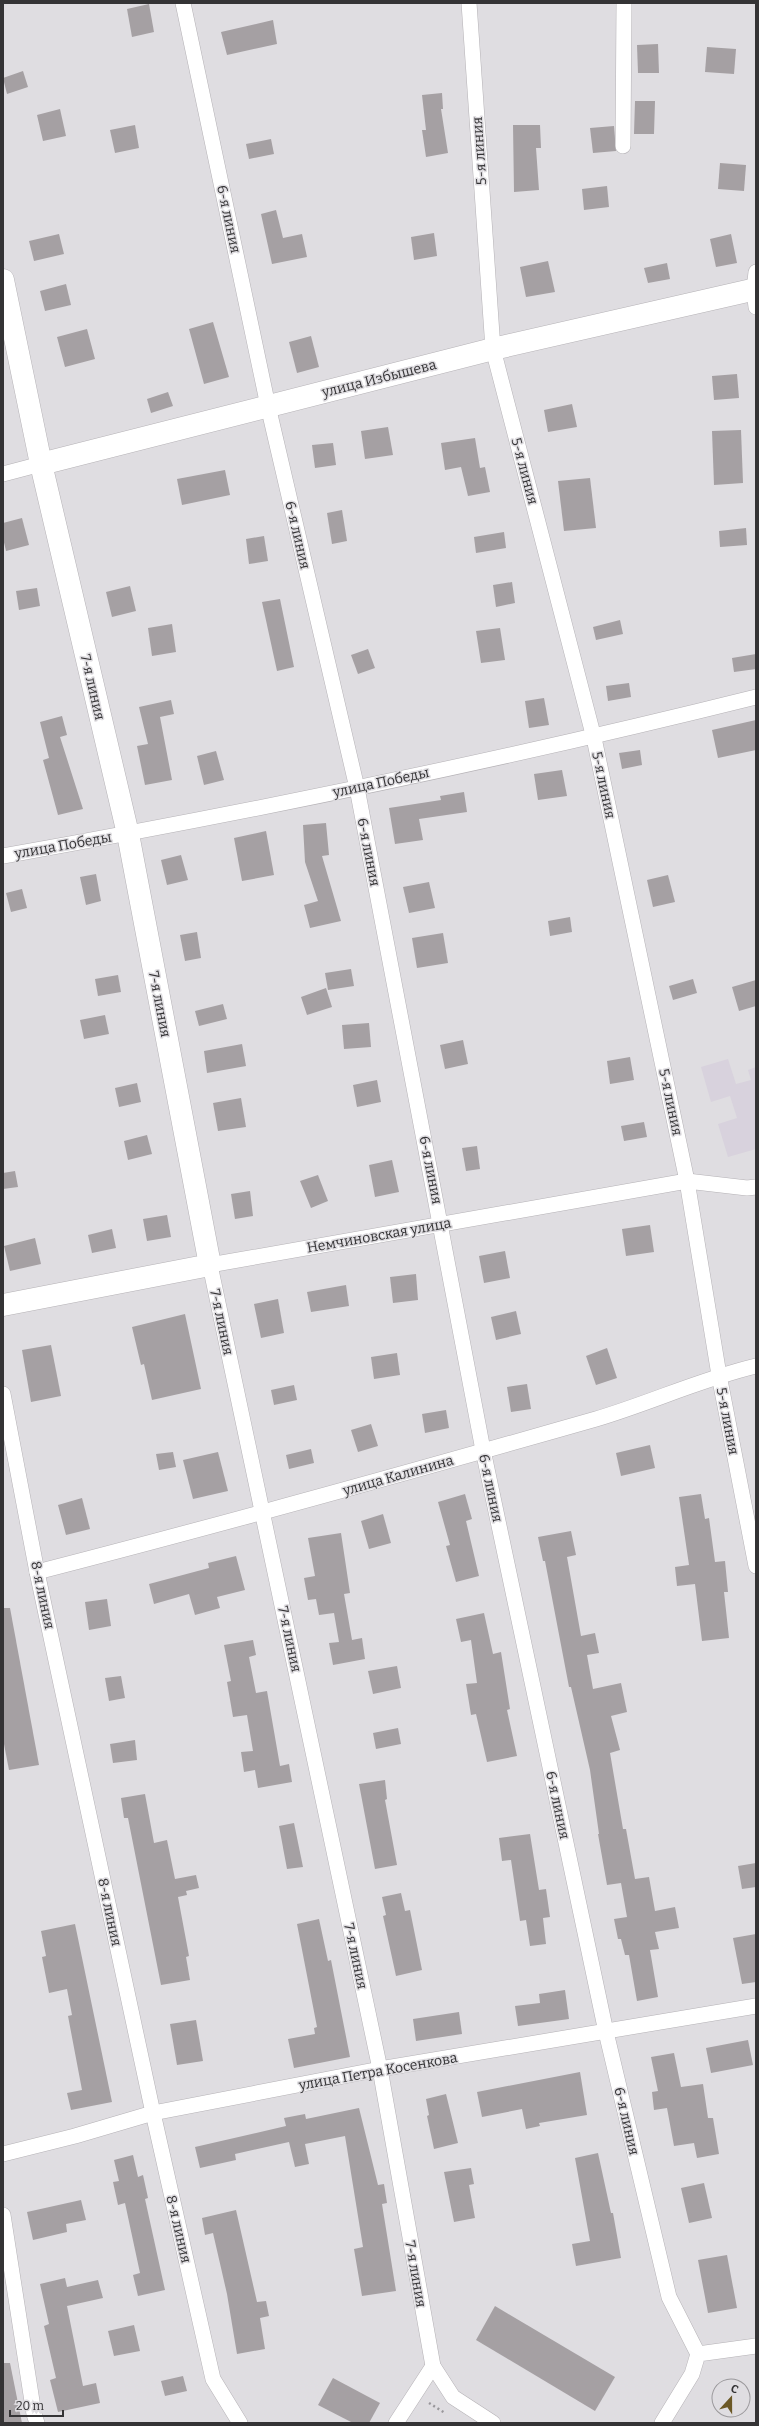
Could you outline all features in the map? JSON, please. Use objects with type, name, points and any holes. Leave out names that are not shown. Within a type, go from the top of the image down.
[{"type":"main road","name":"7-я линия","points":[[3,280],[41,464],[128,834],[210,1265]]},
{"type":"main road","name":"улица Избышева","points":[[41,464],[493,349],[756,289]]},
{"type":"main road","name":"Немчиновская улица","points":[[3,1305],[210,1265]]},
{"type":"street","name":"6-я линия","points":[[183,3],[268,406],[357,788],[483,1450],[606,2032],[669,2297],[698,2354]]},
{"type":"street","name":"5-я линия","points":[[469,3],[493,349],[594,738],[687,1181],[719,1375],[756,1566]]},
{"type":"street","points":[[623,146],[624,3]]},
{"type":"street","name":"улица Избышева","points":[[3,474],[41,464]]},
{"type":"street","name":"улица Победы","points":[[3,856],[128,834],[594,738],[756,697]]},
{"type":"street","name":"Немчиновская улица","points":[[210,1265],[441,1223],[687,1181],[747,1188],[756,1187]]},
{"type":"street","name":"7-я линия","points":[[210,1265],[380,2070],[433,2366]]},
{"type":"street","name":"улица Калинина","points":[[38,1572],[263,1513],[599,1418],[719,1375],[756,1366]]},
{"type":"street","name":"8-я линия","points":[[3,1394],[38,1572],[153,2113],[214,2379],[240,2423]]},
{"type":"street","name":"улица Петра Косенкова","points":[[3,2154],[75,2136],[153,2113],[380,2070],[756,2006]]},
{"type":"street","points":[[3,2215],[34,2414],[38,2423]]},
{"type":"street","points":[[662,2423],[692,2374],[698,2354],[756,2346]]},
{"type":"street","points":[[396,2423],[433,2366],[453,2397],[493,2423]]},
{"type":"path","points":[[415,2394],[447,2415]]},
{"type":"shaded area","points":[[728,1059],[736,1084],[751,1080],[748,1070],[756,1067],[756,1149],[728,1157],[718,1124],[737,1118],[730,1096],[711,1102],[701,1067]]},
{"type":"building","points":[[149,4],[154,32],[132,37],[127,9]]},
{"type":"building","points":[[273,20],[277,44],[227,55],[221,32]]},
{"type":"building","points":[[658,44],[659,73],[638,73],[637,45]]},
{"type":"building","points":[[707,47],[736,49],[734,74],[705,72]]},
{"type":"building","points":[[23,71],[28,87],[7,94],[3,78]]},
{"type":"building","points":[[442,93],[443,109],[441,109],[448,153],[426,157],[422,130],[426,130],[422,95]]},
{"type":"building","points":[[635,101],[655,101],[654,134],[634,134]]},
{"type":"building","points":[[60,109],[66,136],[43,141],[37,115]]},
{"type":"building","points":[[135,125],[139,148],[115,153],[110,130]]},
{"type":"building","points":[[513,125],[540,125],[541,148],[536,148],[539,190],[514,192]]},
{"type":"building","points":[[614,126],[616,151],[593,153],[590,128]]},
{"type":"building","points":[[271,139],[274,154],[249,159],[246,144]]},
{"type":"building","points":[[720,163],[746,165],[744,191],[718,189]]},
{"type":"building","points":[[607,186],[609,207],[584,210],[582,189]]},
{"type":"building","points":[[276,210],[283,238],[302,234],[307,257],[272,264],[261,214]]},
{"type":"building","points":[[434,233],[437,256],[414,260],[411,237]]},
{"type":"building","points":[[59,234],[64,254],[34,261],[29,241]]},
{"type":"building","points":[[731,234],[737,263],[716,267],[710,239]]},
{"type":"building","points":[[548,261],[555,292],[526,297],[520,267]]},
{"type":"building","points":[[667,263],[670,279],[648,283],[644,268]]},
{"type":"building","points":[[66,284],[71,305],[45,311],[40,291]]},
{"type":"building","points":[[213,322],[229,377],[204,384],[189,329]]},
{"type":"building","points":[[87,329],[95,359],[65,367],[57,337]]},
{"type":"building","points":[[311,336],[319,367],[297,373],[289,342]]},
{"type":"building","points":[[737,374],[739,398],[714,400],[712,376]]},
{"type":"building","points":[[168,392],[173,406],[151,413],[147,399]]},
{"type":"building","points":[[572,404],[577,427],[548,432],[544,410]]},
{"type":"building","points":[[388,427],[393,455],[365,459],[361,431]]},
{"type":"building","points":[[741,430],[743,483],[714,485],[712,431]]},
{"type":"building","points":[[475,438],[480,468],[485,467],[490,492],[468,496],[461,467],[445,470],[441,443]]},
{"type":"building","points":[[333,443],[336,465],[315,468],[312,445]]},
{"type":"building","points":[[225,470],[230,495],[182,505],[177,479]]},
{"type":"building","points":[[590,478],[596,528],[564,531],[558,481]]},
{"type":"building","points":[[342,510],[347,541],[332,544],[327,513]]},
{"type":"building","points":[[22,518],[29,545],[6,551],[3,538],[3,523]]},
{"type":"building","points":[[746,528],[747,545],[720,547],[719,531]]},
{"type":"building","points":[[504,532],[506,548],[476,553],[474,537]]},
{"type":"building","points":[[264,536],[268,561],[249,564],[246,539]]},
{"type":"building","points":[[512,582],[515,603],[496,607],[493,585]]},
{"type":"building","points":[[130,586],[136,611],[112,617],[106,592]]},
{"type":"building","points":[[37,588],[40,606],[19,610],[16,591]]},
{"type":"building","points":[[280,599],[294,667],[277,671],[262,602]]},
{"type":"building","points":[[620,620],[623,634],[596,640],[593,627]]},
{"type":"building","points":[[172,624],[176,652],[152,656],[148,628]]},
{"type":"building","points":[[500,628],[505,660],[481,663],[476,631]]},
{"type":"building","points":[[368,649],[375,668],[358,674],[351,655]]},
{"type":"building","points":[[756,654],[756,669],[734,672],[732,658]]},
{"type":"building","points":[[629,683],[631,697],[608,701],[606,686]]},
{"type":"building","points":[[544,698],[549,725],[529,728],[525,701]]},
{"type":"building","points":[[171,700],[174,714],[160,717],[172,780],[145,785],[137,746],[148,744],[139,707]]},
{"type":"building","points":[[62,716],[67,735],[60,737],[83,809],[58,815],[43,760],[49,758],[40,722]]},
{"type":"building","points":[[756,720],[756,750],[718,758],[712,730]]},
{"type":"building","points":[[640,750],[642,765],[622,769],[619,753]]},
{"type":"building","points":[[216,751],[224,780],[204,785],[197,756]]},
{"type":"building","points":[[562,770],[567,796],[538,800],[534,774]]},
{"type":"building","points":[[464,792],[467,812],[419,819],[423,840],[395,844],[389,808],[441,800],[440,796]]},
{"type":"building","points":[[326,823],[329,855],[322,856],[341,921],[310,928],[304,905],[318,901],[305,862],[303,825]]},
{"type":"building","points":[[266,831],[274,875],[242,881],[234,838]]},
{"type":"building","points":[[181,855],[188,880],[167,885],[161,860]]},
{"type":"building","points":[[96,874],[101,901],[86,905],[80,877]]},
{"type":"building","points":[[668,875],[675,902],[653,907],[647,880]]},
{"type":"building","points":[[429,882],[435,908],[409,913],[403,887]]},
{"type":"building","points":[[22,889],[27,908],[11,912],[6,893]]},
{"type":"building","points":[[570,917],[572,932],[550,936],[548,921]]},
{"type":"building","points":[[197,932],[201,958],[185,961],[180,935]]},
{"type":"building","points":[[443,933],[448,963],[417,968],[412,938]]},
{"type":"building","points":[[351,969],[354,986],[328,990],[325,973]]},
{"type":"building","points":[[118,975],[121,992],[98,996],[95,979]]},
{"type":"building","points":[[693,979],[697,993],[673,1000],[669,986]]},
{"type":"building","points":[[756,980],[756,1006],[739,1011],[732,987]]},
{"type":"building","points":[[326,988],[332,1007],[307,1015],[301,997]]},
{"type":"building","points":[[223,1004],[227,1019],[199,1026],[195,1011]]},
{"type":"building","points":[[105,1015],[109,1034],[84,1039],[80,1020]]},
{"type":"building","points":[[369,1023],[371,1047],[344,1049],[342,1025]]},
{"type":"building","points":[[463,1040],[468,1064],[445,1069],[440,1045]]},
{"type":"building","points":[[242,1044],[246,1066],[207,1073],[204,1051]]},
{"type":"building","points":[[630,1057],[634,1080],[610,1084],[607,1061]]},
{"type":"building","points":[[377,1080],[381,1102],[357,1107],[353,1085]]},
{"type":"building","points":[[137,1083],[141,1102],[119,1107],[115,1088]]},
{"type":"building","points":[[241,1098],[246,1127],[218,1131],[213,1103]]},
{"type":"building","points":[[644,1122],[647,1137],[624,1141],[621,1126]]},
{"type":"building","points":[[147,1135],[152,1154],[128,1160],[124,1141]]},
{"type":"building","points":[[477,1146],[480,1169],[466,1171],[462,1148]]},
{"type":"building","points":[[392,1160],[399,1192],[375,1197],[369,1165]]},
{"type":"building","points":[[15,1171],[18,1187],[3,1189],[3,1173]]},
{"type":"building","points":[[318,1175],[328,1201],[311,1208],[300,1181]]},
{"type":"building","points":[[250,1191],[253,1216],[235,1219],[231,1194]]},
{"type":"building","points":[[167,1215],[171,1237],[147,1241],[143,1219]]},
{"type":"building","points":[[650,1225],[654,1252],[626,1256],[622,1229]]},
{"type":"building","points":[[112,1229],[116,1248],[92,1253],[88,1235]]},
{"type":"building","points":[[35,1238],[41,1264],[10,1271],[4,1246]]},
{"type":"building","points":[[505,1251],[510,1278],[484,1283],[479,1256]]},
{"type":"building","points":[[416,1274],[418,1300],[393,1303],[390,1277]]},
{"type":"building","points":[[346,1285],[349,1306],[311,1312],[307,1292]]},
{"type":"building","points":[[278,1299],[284,1333],[261,1338],[254,1304]]},
{"type":"building","points":[[516,1311],[521,1334],[496,1340],[491,1317]]},
{"type":"building","points":[[185,1314],[201,1389],[152,1400],[144,1364],[141,1365],[132,1327]]},
{"type":"building","points":[[51,1345],[61,1396],[31,1402],[22,1350]]},
{"type":"building","points":[[607,1348],[617,1378],[596,1385],[586,1356]]},
{"type":"building","points":[[397,1353],[400,1375],[374,1379],[371,1357]]},
{"type":"building","points":[[527,1384],[531,1409],[511,1412],[507,1387]]},
{"type":"building","points":[[294,1385],[297,1400],[274,1405],[271,1390]]},
{"type":"building","points":[[446,1410],[449,1428],[425,1433],[422,1414]]},
{"type":"building","points":[[371,1424],[378,1446],[358,1452],[351,1430]]},
{"type":"building","points":[[650,1445],[655,1468],[621,1476],[616,1453]]},
{"type":"building","points":[[311,1449],[314,1463],[289,1469],[286,1455]]},
{"type":"building","points":[[173,1452],[176,1467],[159,1470],[156,1454]]},
{"type":"building","points":[[218,1452],[228,1491],[193,1499],[183,1460]]},
{"type":"building","points":[[465,1494],[472,1519],[466,1521],[479,1576],[456,1582],[446,1546],[450,1545],[438,1502]]},
{"type":"building","points":[[701,1494],[705,1519],[709,1518],[715,1562],[725,1561],[728,1592],[724,1592],[729,1638],[702,1641],[695,1584],[677,1586],[675,1567],[689,1565],[679,1497]]},
{"type":"building","points":[[82,1498],[90,1529],[66,1535],[58,1505]]},
{"type":"building","points":[[383,1514],[391,1543],[369,1549],[361,1521]]},
{"type":"building","points":[[571,1531],[576,1555],[567,1557],[581,1636],[595,1633],[599,1653],[587,1655],[593,1689],[621,1683],[627,1712],[611,1716],[620,1750],[610,1753],[623,1829],[626,1829],[635,1879],[649,1877],[655,1911],[675,1907],[679,1928],[655,1932],[659,1949],[650,1950],[658,1997],[637,2001],[629,1955],[625,1955],[621,1939],[618,1939],[614,1919],[627,1917],[621,1883],[607,1885],[598,1834],[590,1770],[571,1687],[569,1687],[545,1561],[543,1561],[538,1537]]},
{"type":"building","points":[[341,1533],[350,1593],[344,1594],[352,1640],[362,1638],[365,1659],[333,1665],[329,1643],[339,1642],[334,1613],[319,1615],[316,1599],[308,1600],[304,1578],[315,1576],[308,1538]]},
{"type":"building","points":[[236,1556],[245,1590],[217,1597],[220,1608],[195,1615],[189,1594],[154,1604],[149,1584],[209,1568],[208,1563]]},
{"type":"building","points":[[107,1599],[111,1626],[89,1630],[85,1602]]},
{"type":"building","points":[[3,1608],[10,1608],[39,1765],[9,1770],[3,1739]]},
{"type":"building","points":[[484,1613],[493,1654],[501,1652],[510,1709],[507,1710],[517,1756],[487,1762],[476,1714],[471,1715],[466,1684],[477,1683],[471,1640],[461,1642],[456,1619]]},
{"type":"building","points":[[253,1640],[256,1655],[249,1657],[256,1693],[267,1691],[280,1766],[289,1764],[292,1782],[258,1788],[255,1770],[244,1772],[241,1752],[253,1751],[247,1715],[233,1717],[227,1682],[231,1681],[224,1645]]},
{"type":"building","points":[[397,1666],[401,1688],[373,1694],[368,1671]]},
{"type":"building","points":[[121,1676],[125,1698],[109,1701],[105,1678]]},
{"type":"building","points":[[398,1728],[401,1744],[376,1749],[373,1733]]},
{"type":"building","points":[[135,1740],[137,1760],[113,1763],[110,1744]]},
{"type":"building","points":[[385,1780],[387,1799],[385,1800],[397,1865],[375,1869],[359,1784]]},
{"type":"building","points":[[145,1794],[154,1843],[167,1840],[175,1879],[196,1875],[199,1888],[186,1891],[187,1895],[178,1897],[189,1956],[186,1957],[190,1980],[161,1985],[128,1818],[124,1818],[121,1798]]},
{"type":"building","points":[[294,1823],[303,1867],[287,1869],[279,1826]]},
{"type":"building","points":[[530,1834],[539,1890],[546,1889],[550,1917],[543,1918],[546,1944],[530,1946],[526,1920],[520,1921],[511,1860],[502,1861],[499,1838]]},
{"type":"building","points":[[756,1863],[756,1887],[742,1889],[738,1866]]},
{"type":"building","points":[[401,1893],[405,1911],[410,1910],[422,1970],[396,1976],[383,1916],[386,1915],[382,1897]]},
{"type":"building","points":[[319,1919],[328,1961],[331,1960],[350,2057],[294,2068],[288,2039],[315,2034],[314,2028],[317,2027],[297,1924]]},
{"type":"building","points":[[75,1924],[112,2102],[71,2110],[67,2093],[82,2090],[68,2016],[72,2015],[67,1989],[49,1993],[42,1957],[46,1956],[41,1931]]},
{"type":"building","points":[[756,1934],[756,1982],[742,1984],[733,1938]]},
{"type":"building","points":[[565,1990],[569,2019],[518,2026],[515,2006],[540,2003],[539,1994]]},
{"type":"building","points":[[459,2012],[462,2034],[416,2041],[413,2019]]},
{"type":"building","points":[[196,2020],[203,2061],[177,2065],[170,2024]]},
{"type":"building","points":[[748,2040],[753,2065],[711,2073],[706,2048]]},
{"type":"building","points":[[674,2053],[681,2087],[703,2084],[708,2118],[713,2118],[719,2154],[697,2158],[694,2143],[674,2146],[667,2108],[654,2110],[652,2092],[658,2091],[651,2057]]},
{"type":"building","points":[[580,2072],[587,2115],[539,2123],[540,2126],[526,2129],[522,2109],[482,2117],[477,2092]]},
{"type":"building","points":[[446,2094],[458,2143],[434,2149],[427,2116],[429,2115],[426,2099]]},
{"type":"building","points":[[359,2108],[378,2185],[384,2184],[387,2203],[382,2204],[396,2291],[362,2296],[354,2249],[363,2247],[345,2136],[305,2144],[309,2164],[295,2167],[289,2142],[235,2154],[236,2160],[200,2168],[195,2147],[286,2126],[284,2118],[305,2114],[306,2119]]},
{"type":"building","points":[[598,2153],[611,2213],[613,2213],[621,2258],[576,2266],[572,2244],[590,2241],[575,2158]]},
{"type":"building","points":[[133,2155],[138,2177],[143,2175],[148,2198],[145,2199],[165,2290],[138,2296],[133,2275],[140,2273],[125,2203],[118,2205],[113,2182],[119,2181],[114,2160]]},
{"type":"building","points":[[471,2168],[474,2184],[469,2185],[475,2218],[454,2222],[444,2172]]},
{"type":"building","points":[[704,2183],[712,2218],[689,2223],[681,2188]]},
{"type":"building","points":[[81,2200],[86,2220],[66,2224],[67,2232],[33,2240],[27,2212]]},
{"type":"building","points":[[236,2210],[257,2302],[266,2301],[269,2316],[260,2318],[265,2349],[237,2354],[227,2294],[213,2233],[205,2235],[202,2218]]},
{"type":"building","points":[[727,2255],[737,2308],[708,2313],[698,2260]]},
{"type":"building","points":[[65,2278],[67,2287],[98,2280],[103,2298],[67,2306],[83,2386],[96,2383],[100,2403],[58,2412],[50,2380],[56,2378],[44,2326],[49,2324],[40,2284]]},
{"type":"building","points":[[495,2306],[615,2377],[595,2411],[476,2340]]},
{"type":"building","points":[[134,2325],[140,2351],[114,2356],[108,2331]]},
{"type":"building","points":[[3,2363],[10,2363],[22,2423],[3,2423]]},
{"type":"building","points":[[183,2376],[187,2391],[165,2396],[161,2381]]},
{"type":"building","points":[[333,2378],[380,2403],[369,2423],[353,2423],[318,2405]]}]
